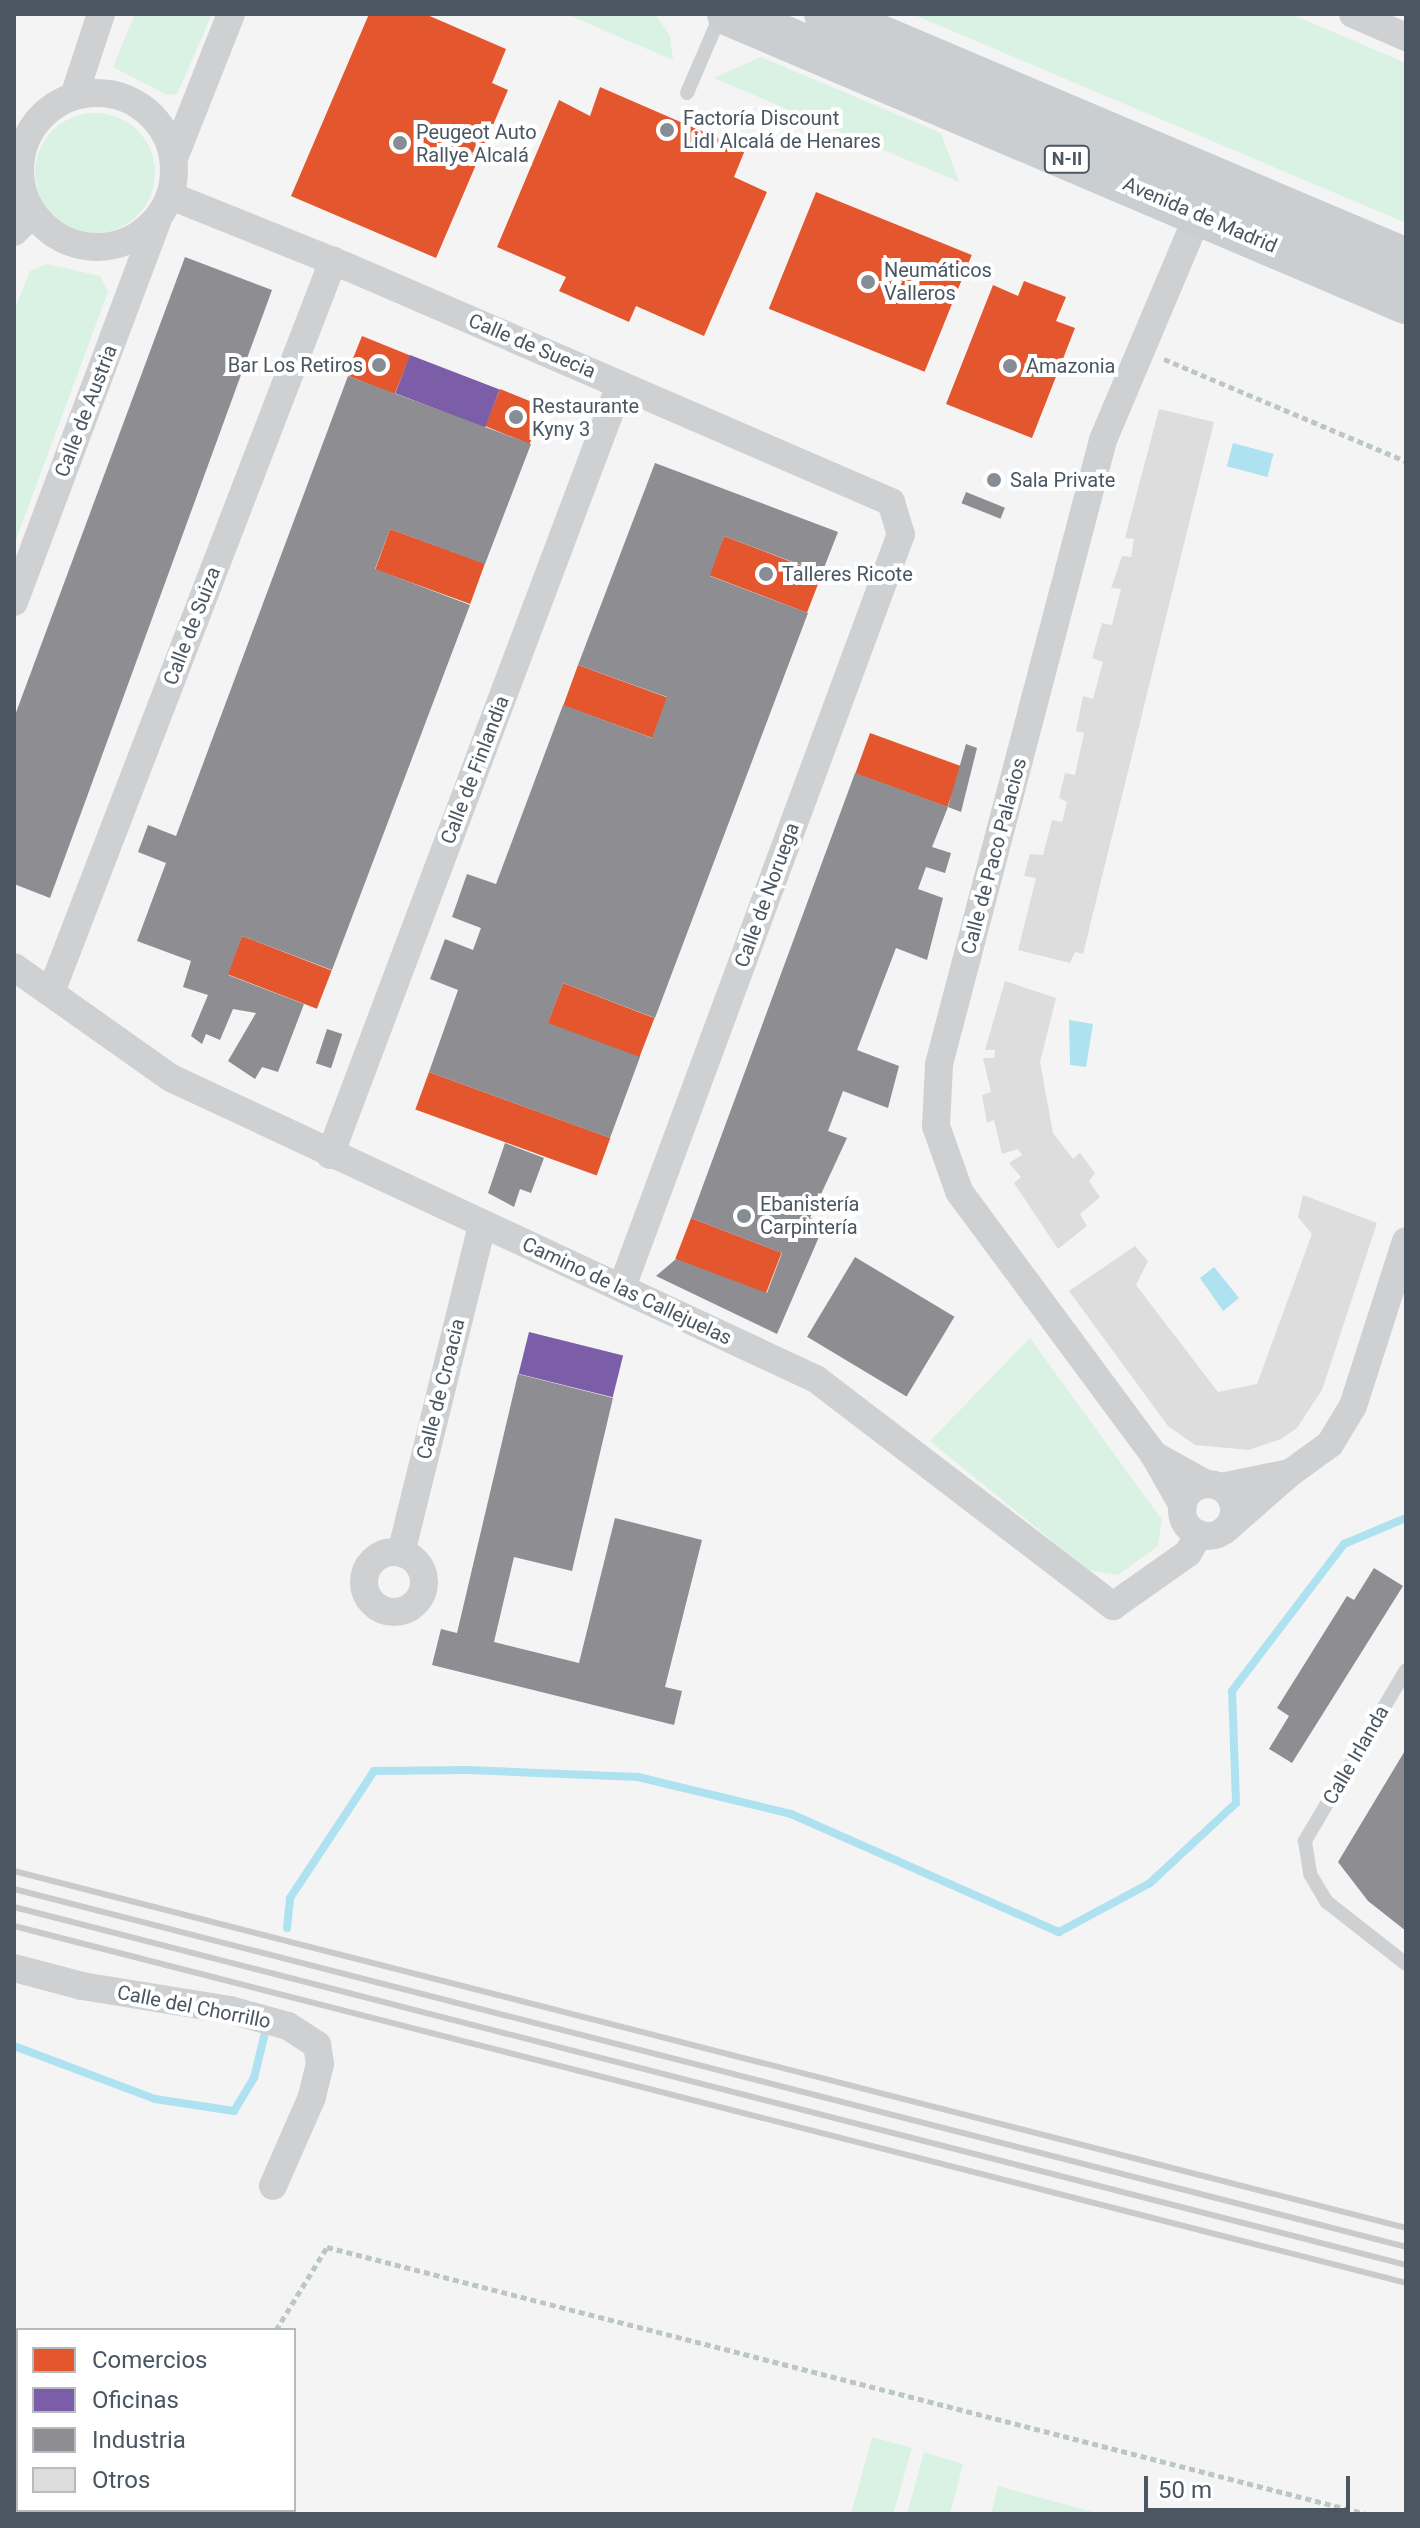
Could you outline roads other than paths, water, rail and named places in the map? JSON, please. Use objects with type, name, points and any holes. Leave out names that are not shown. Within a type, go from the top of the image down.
[{"type":"main road","name":"Avenida de Madrid","points":[[729,14],[1406,302]]},
{"type":"main road","name":"Avenida de Madrid","points":[[826,14],[1406,260]]},
{"type":"street","points":[[74,96],[101,14]]},
{"type":"street","points":[[174,158],[166,133],[149,112],[126,98],[100,93],[74,96],[52,106],[23,144],[19,168],[23,223],[70,244],[94,248],[118,246],[165,208],[174,158],[231,14]]},
{"type":"street","points":[[1353,14],[1406,37]]},
{"type":"street","name":"Calle de Suecia","points":[[165,208],[333,261],[891,502]]},
{"type":"street","name":"Calle de Austria","points":[[14,602],[165,208]]},
{"type":"street","name":"Calle de Paco Palacios","points":[[1183,1506],[1154,1455],[959,1191],[936,1126],[939,1064],[1096,470],[1198,215]]},
{"type":"street","name":"Calle de Suiza","points":[[51,992],[333,261]]},
{"type":"street","name":"Calle de Finlandia","points":[[330,1155],[620,385]]},
{"type":"street","name":"Calle de Noruega","points":[[622,1287],[901,534],[891,502]]},
{"type":"street","name":"Camino de las Callejuelas","points":[[14,967],[171,1078],[330,1155],[816,1379],[1113,1606],[1188,1553],[1212,1532]]},
{"type":"street","name":"Calle de Croacia","points":[[401,1553],[482,1225]]},
{"type":"street","points":[[1290,1473],[1191,1491],[1183,1506],[1188,1527],[1212,1532],[1330,1444],[1353,1406],[1406,1241]]},
{"type":"street","points":[[1154,1455],[1214,1486],[1235,1508],[1212,1532]]},
{"type":"street","name":"Calle del Chorrillo","points":[[14,1968],[82,1986],[230,2010],[288,2026],[317,2045],[320,2064],[312,2097],[273,2186]]},
{"type":"lane","points":[[687,93],[721,14]]},
{"type":"lane","name":"Calle Irlanda","points":[[1406,1670],[1305,1841],[1310,1874],[1327,1902],[1406,1964]]},
{"type":"water","points":[[1233,443],[1274,454],[1267,477],[1227,466]]},
{"type":"water","points":[[1069,1020],[1093,1024],[1086,1067],[1070,1065]]},
{"type":"water","points":[[1214,1267],[1239,1298],[1223,1311],[1200,1278]]},
{"type":"waterway","points":[[287,1928],[290,1898],[374,1771],[469,1770],[638,1777],[791,1814],[1059,1932],[1150,1883],[1236,1803],[1232,1691],[1344,1544],[1406,1518]]},
{"type":"waterway","points":[[14,2046],[155,2099],[234,2111],[254,2078],[265,2033]]},
{"type":"railway","points":[[14,1871],[1406,2228]]},
{"type":"railway","points":[[14,1889],[1406,2247]]},
{"type":"railway","points":[[14,1907],[1406,2265]]},
{"type":"railway","points":[[14,1926],[1406,2283]]},
{"type":"place","name":"Factoría Discount Lidl Alcalá de Henares","points":[[667,130]]},
{"type":"place","name":"Peugeot Auto Rallye Alcalá","points":[[400,143]]},
{"type":"place","name":"Neumáticos Valleros","points":[[868,282]]},
{"type":"place","name":"Bar Los Retiros","points":[[379,365]]},
{"type":"place","name":"Amazonia","points":[[1010,366]]},
{"type":"place","name":"Restaurante Kyny 3","points":[[516,417]]},
{"type":"place","name":"Sala Private","points":[[994,480]]},
{"type":"place","name":"Talleres Ricote","points":[[766,574]]},
{"type":"place","name":"Ebanistería Carpintería","points":[[744,1216]]}]
